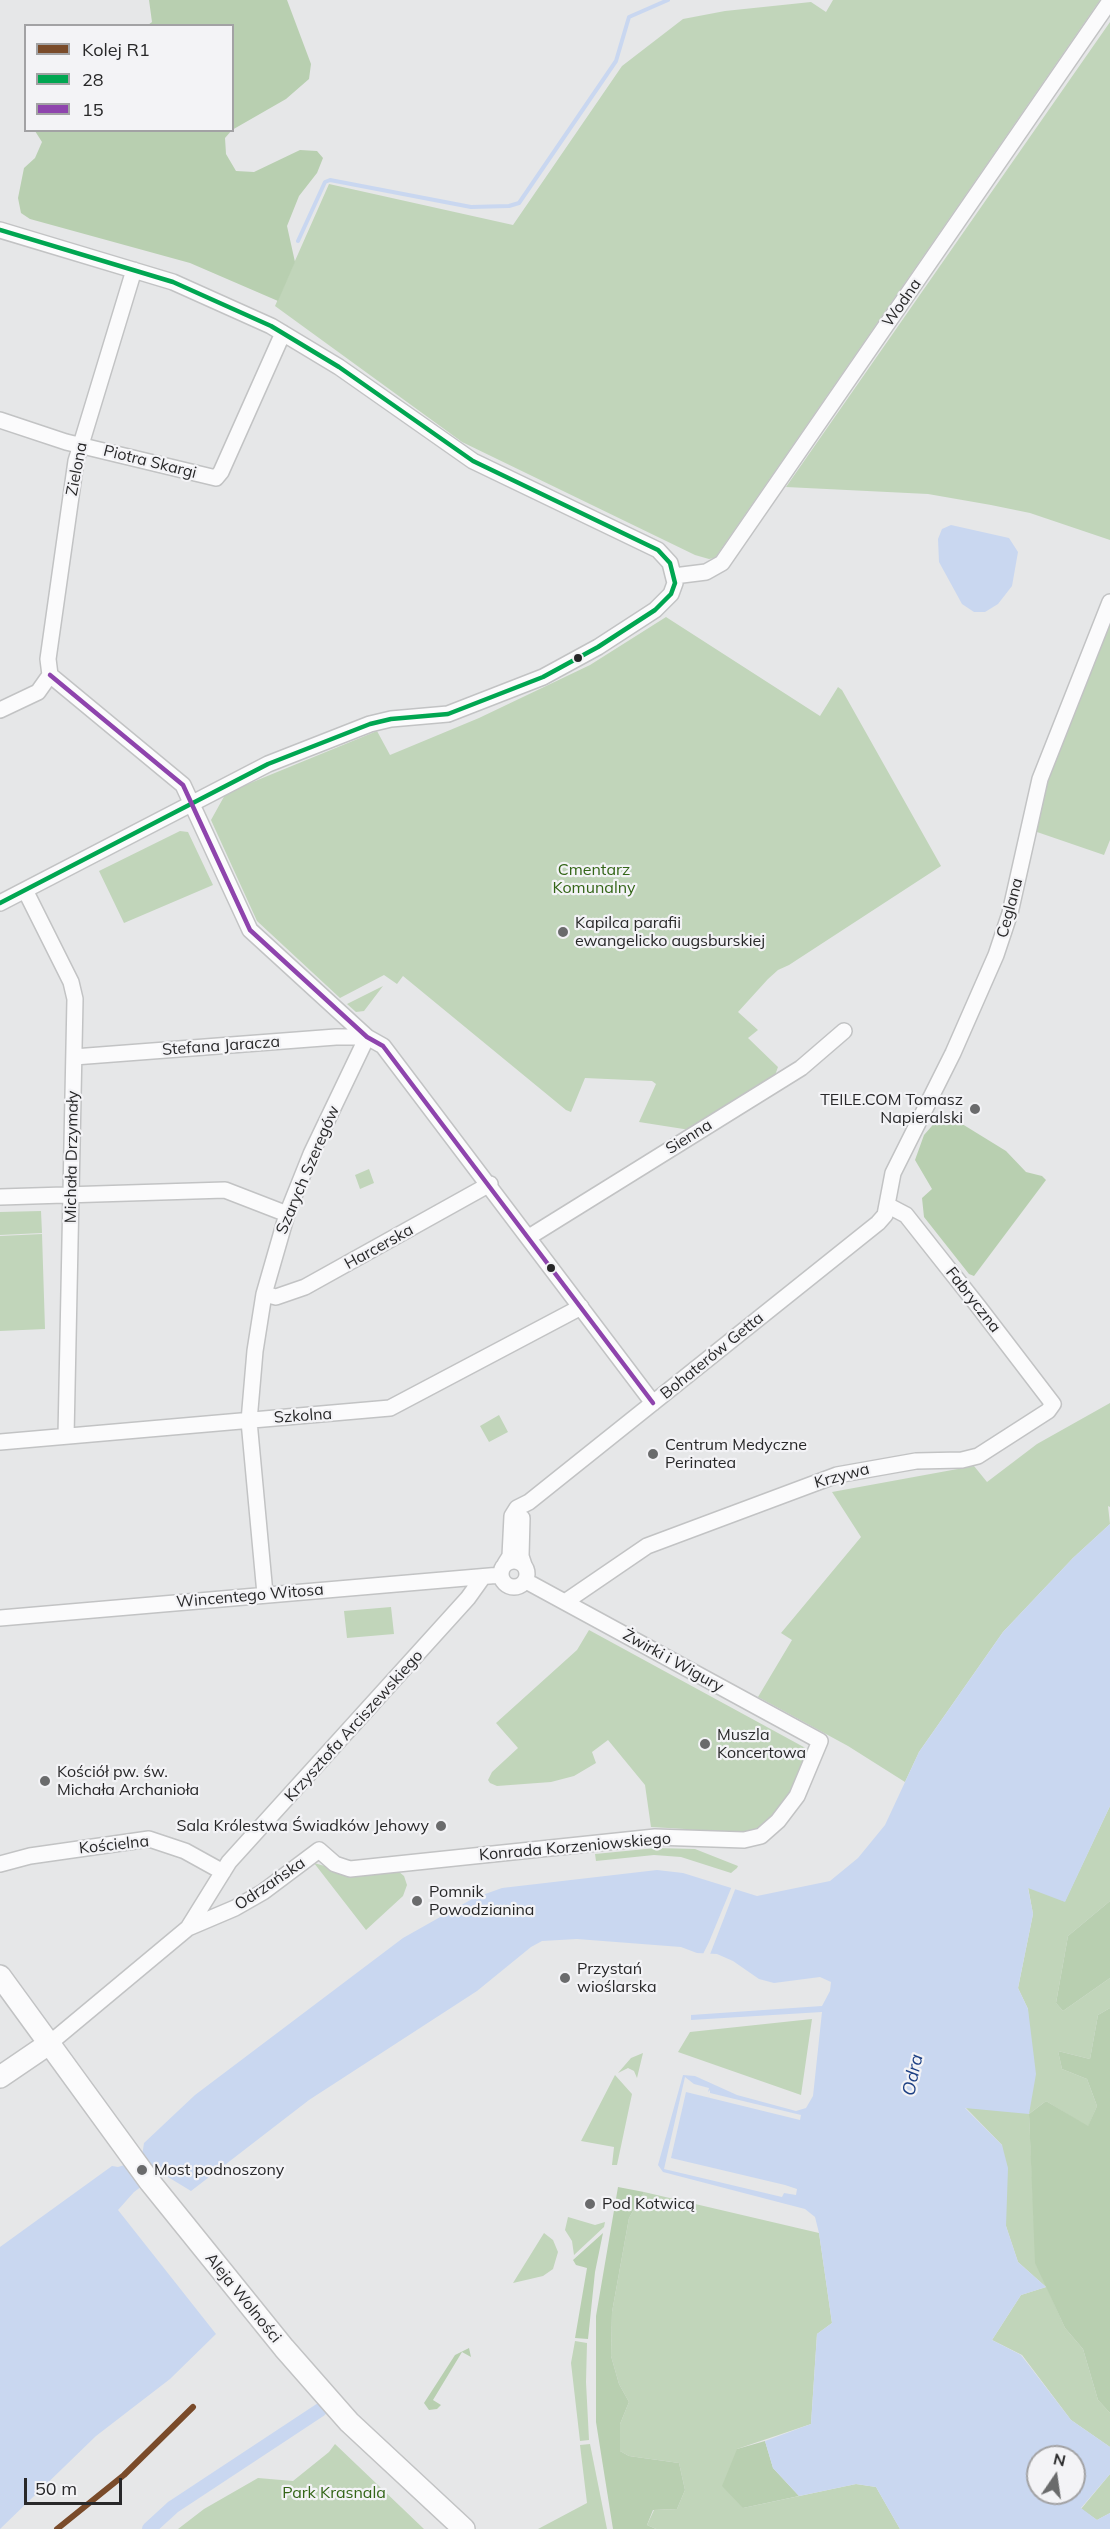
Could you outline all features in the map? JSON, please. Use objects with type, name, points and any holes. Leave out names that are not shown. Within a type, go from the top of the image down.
[{"type":"street","name":"Wodna","points":[[674,576],[706,572],[722,563],[1110,1]]},
{"type":"street","points":[[0,230],[134,270],[207,295],[283,333],[346,372],[473,461],[658,550],[670,563],[674,576],[674,588],[661,606],[598,647],[543,677],[448,714],[391,719],[370,724],[260,768],[0,903]]},
{"type":"street","name":"Zielona","points":[[50,675],[48,660],[80,445],[134,270]]},
{"type":"street","name":"Piotra Skargi","points":[[0,420],[66,442],[212,477],[219,476],[283,333]]},
{"type":"street","name":"Ceglana","points":[[887,1204],[893,1173],[953,1053],[996,955],[1010,913],[1046,758],[1110,602]]},
{"type":"street","points":[[0,710],[38,692],[50,675],[183,785],[250,930],[367,1037],[383,1046],[490,1184],[653,1403]]},
{"type":"street","name":"Michała Drzymały","points":[[25,890],[74,990],[66,1436]]},
{"type":"street","name":"Sienna","points":[[529,1237],[801,1068],[844,1031]]},
{"type":"street","name":"Stefana Jaracza","points":[[74,1057],[336,1037],[367,1037]]},
{"type":"street","name":"Szarych Szeregów","points":[[265,1594],[249,1421],[255,1351],[264,1294],[287,1214],[311,1154],[367,1037]]},
{"type":"street","name":"Harcerska","points":[[264,1294],[276,1297],[304,1287],[490,1184]]},
{"type":"street","points":[[0,1197],[225,1190],[287,1214]]},
{"type":"street","name":"Bohaterów Getta","points":[[503,1570],[510,1556],[512,1516],[517,1508],[529,1502],[878,1223],[885,1215],[887,1204]]},
{"type":"street","name":"Fabryczna","points":[[887,1204],[906,1215],[1053,1404]]},
{"type":"street","name":"Szkolna","points":[[0,1442],[390,1408],[581,1307]]},
{"type":"street","name":"Krzywa","points":[[565,1602],[647,1546],[837,1475],[916,1461],[962,1460],[978,1456],[1048,1411],[1053,1404]]},
{"type":"street","points":[[524,1565],[513,1561],[503,1570],[504,1584],[520,1587],[526,1581],[528,1573],[521,1556],[520,1526],[529,1502]]},
{"type":"street","name":"Wincentego Witosa","points":[[0,1618],[483,1577],[503,1570]]},
{"type":"street","name":"Krzysztofa Arciszewskiego","points":[[223,1872],[229,1862],[468,1598],[483,1577]]},
{"type":"street","name":"Żwirki i Wigury","points":[[526,1581],[820,1741]]},
{"type":"street","name":"Konrada Korzeniowskiego","points":[[418,1862],[655,1838],[744,1840],[760,1836],[778,1821],[797,1796],[820,1741]]},
{"type":"street","name":"Kościelna","points":[[0,1864],[30,1856],[149,1839],[185,1851],[223,1872]]},
{"type":"street","name":"Odrzańska","points":[[50,2043],[188,1928],[244,1903],[319,1850],[335,1864],[350,1869],[418,1862]]},
{"type":"street","name":"Odrzańska","points":[[188,1928],[223,1872]]},
{"type":"street","name":"Aleja Wolności","points":[[1,1976],[150,2182],[340,2413],[464,2529]]},
{"type":"street","points":[[0,2077],[50,2043]]},
{"type":"green space","points":[[149,0],[287,0],[311,64],[309,79],[286,99],[234,129],[234,24],[149,24],[152,22]]},
{"type":"green space","points":[[833,0],[1100,0],[715,558],[709,559],[695,555],[462,442],[275,306],[329,184],[513,225],[622,66],[683,19],[725,11],[811,2],[826,12]]},
{"type":"green space","points":[[1110,22],[1110,540],[1030,513],[928,494],[786,487]]},
{"type":"green space","points":[[36,132],[230,132],[225,138],[226,154],[236,171],[254,172],[300,150],[317,151],[323,158],[317,173],[299,196],[287,226],[295,262],[278,301],[190,263],[30,219],[21,213],[18,198],[24,168],[35,158],[42,142]]},
{"type":"green space","name":"Cmentarz Komunalny","points":[[666,617],[820,716],[838,687],[842,690],[941,866],[778,970],[768,979],[738,1012],[758,1030],[748,1038],[778,1067],[774,1078],[690,1130],[639,1122],[656,1084],[652,1081],[585,1078],[571,1112],[566,1110],[403,976],[397,984],[384,975],[340,998],[257,921],[211,820],[226,793],[377,731],[390,755],[479,718],[590,665]]},
{"type":"green space","points":[[1110,617],[1110,840],[1104,855],[1037,832],[1035,827],[1045,783]]},
{"type":"green space","points":[[180,831],[188,832],[213,885],[124,923],[99,871]]},
{"type":"green space","points":[[383,986],[364,1011],[356,1012],[347,1004]]},
{"type":"green space","points":[[938,1119],[954,1119],[1006,1151],[1026,1172],[1042,1176],[1046,1180],[974,1276],[969,1274],[924,1217],[922,1198],[932,1189],[915,1160],[924,1135]]},
{"type":"green space","points":[[369,1169],[374,1183],[360,1189],[355,1175]]},
{"type":"green space","points":[[41,1211],[42,1233],[0,1235],[0,1212]]},
{"type":"green space","points":[[42,1234],[45,1329],[0,1331],[0,1236]]},
{"type":"green space","points":[[1110,1403],[1110,1507],[1108,1506],[1110,1524],[1073,1558],[1003,1632],[919,1752],[905,1782],[848,1746],[758,1697],[792,1640],[781,1633],[861,1537],[832,1492],[974,1466],[987,1482],[1037,1444]]},
{"type":"green space","points":[[499,1415],[508,1432],[489,1442],[480,1426]]},
{"type":"green space","points":[[391,1607],[394,1634],[347,1638],[344,1611]]},
{"type":"green space","points":[[589,1630],[811,1751],[801,1781],[765,1826],[751,1835],[699,1836],[685,1829],[651,1827],[645,1785],[608,1740],[592,1752],[596,1763],[574,1776],[551,1782],[497,1786],[490,1783],[488,1780],[492,1772],[518,1748],[496,1723],[577,1650]]},
{"type":"green space","points":[[1110,1806],[1110,1901],[1068,1936],[1056,2003],[1063,2011],[1110,1978],[1110,2008],[1098,2015],[1090,2059],[1058,2051],[1062,2069],[1087,2079],[1097,2106],[1088,2127],[1046,2101],[1029,2114],[1036,2263],[1065,2328],[1083,2349],[1098,2400],[1110,2413],[1110,2447],[1071,2420],[1022,2355],[992,2340],[1021,2295],[1046,2287],[1018,2262],[1006,2226],[1002,2145],[965,2107],[1029,2113],[1028,2009],[1018,1988],[1033,1914],[1028,1887],[1065,1901]]},
{"type":"green space","points":[[656,1848],[695,1849],[738,1866],[731,1873],[681,1857],[654,1855],[596,1861],[595,1854]]},
{"type":"green space","points":[[314,1863],[339,1870],[398,1871],[404,1876],[407,1885],[403,1896],[366,1930]]},
{"type":"green space","points":[[1110,1901],[1110,1978],[1063,2011],[1056,2003],[1068,1936]]},
{"type":"green space","points":[[1110,2008],[1110,2413],[1098,2400],[1083,2349],[1065,2328],[1035,2263],[1029,2114],[1046,2101],[1088,2126],[1097,2106],[1087,2079],[1062,2069],[1058,2051],[1090,2059],[1098,2015]]},
{"type":"green space","points":[[812,2019],[801,2095],[678,2052],[690,2032]]},
{"type":"green space","points":[[643,2053],[637,2078],[634,2071],[628,2068],[618,2073],[631,2058]]},
{"type":"green space","points":[[615,2075],[632,2094],[617,2165],[612,2165],[614,2147],[581,2141]]},
{"type":"green space","points":[[618,2187],[644,2192],[629,2218],[612,2312],[611,2356],[619,2384],[629,2402],[620,2424],[620,2451],[629,2456],[679,2463],[685,2490],[677,2509],[653,2510],[647,2525],[656,2529],[613,2529],[596,2422],[596,2316]]},
{"type":"green space","points":[[644,2192],[819,2233],[832,2323],[817,2334],[811,2424],[737,2449],[743,2508],[856,2484],[876,2487],[900,2529],[656,2529],[647,2525],[654,2510],[677,2509],[685,2490],[679,2463],[629,2456],[620,2451],[620,2424],[629,2402],[619,2384],[611,2356],[612,2312],[629,2218]]},
{"type":"green space","points":[[568,2217],[595,2225],[605,2222],[604,2227],[574,2255],[572,2241],[565,2230]]},
{"type":"green space","points":[[544,2233],[553,2240],[558,2252],[553,2269],[543,2276],[513,2283]]},
{"type":"green space","points":[[603,2233],[595,2272],[588,2339],[575,2338],[587,2268],[576,2265],[573,2260]]},
{"type":"green space","points":[[575,2341],[587,2343],[586,2382],[589,2440],[580,2441],[571,2363]]},
{"type":"green space","points":[[469,2348],[471,2357],[462,2352],[433,2400],[441,2405],[437,2409],[429,2410],[424,2403],[455,2355]]},
{"type":"green space","points":[[765,2441],[773,2468],[799,2496],[743,2508],[722,2486],[737,2449]]},
{"type":"green space","name":"Park Krasnala","points":[[335,2444],[424,2529],[178,2529],[204,2509],[258,2478],[293,2481],[329,2452]]},
{"type":"green space","points":[[590,2444],[607,2529],[538,2529],[587,2503],[580,2445]]},
{"type":"green space","points":[[1110,2474],[1110,2513],[1097,2520],[1081,2509]]},
{"type":"water","points":[[951,525],[1009,538],[1018,552],[1012,586],[998,604],[985,612],[974,612],[962,604],[939,562],[938,539],[942,529]]},
{"type":"water","name":"Odra","points":[[1110,1524],[1110,1806],[1065,1902],[1028,1888],[1033,1914],[1018,1988],[1028,2009],[1036,2074],[1029,2114],[965,2108],[1002,2145],[1008,2168],[1006,2226],[1018,2262],[1046,2287],[1021,2295],[992,2340],[1021,2355],[1071,2420],[1110,2447],[1110,2474],[1086,2502],[1086,2445],[1026,2445],[1026,2505],[1084,2505],[1081,2508],[1097,2520],[1110,2513],[1110,2529],[900,2529],[876,2487],[856,2484],[799,2496],[773,2468],[765,2441],[811,2424],[817,2334],[832,2323],[815,2217],[805,2209],[663,2172],[658,2165],[683,2075],[695,2076],[737,2095],[796,2111],[806,2108],[813,2096],[822,2012],[691,2020],[691,2015],[822,2006],[830,1991],[831,1982],[820,1977],[774,1983],[759,1979],[733,1961],[717,1954],[697,1953],[681,1947],[577,1939],[542,1941],[531,1947],[477,1991],[309,2100],[191,2191],[163,2174],[157,2175],[134,2192],[118,2210],[216,2334],[170,2379],[96,2436],[0,2529],[0,2247],[112,2166],[118,2167],[134,2162],[142,2156],[144,2143],[195,2095],[403,1938],[474,1898],[502,1888],[657,1870],[683,1873],[757,1896],[830,1881],[858,1858],[885,1825],[919,1752],[1003,1632],[1073,1558]]},
{"type":"pier","points":[[732,1886],[736,1887],[709,1957],[698,1956],[703,1954],[709,1942]]},
{"type":"pier","points":[[685,2077],[694,2084],[709,2088],[710,2093],[801,2115],[800,2120],[686,2092],[671,2158],[785,2185],[797,2189],[796,2195],[784,2193],[782,2197],[664,2169]]},
{"type":"waterway","points":[[298,241],[325,182],[330,180],[471,207],[509,206],[519,203],[616,61],[629,17],[668,0]]},
{"type":"waterway","points":[[149,2529],[173,2507],[320,2410]]},
{"type":"rail line","name":"R1","points":[[57,2529],[124,2475],[193,2407]]},
{"type":"transit line","name":"28","points":[[0,230],[173,282],[271,326],[339,367],[473,461],[658,550],[670,563],[675,583],[671,594],[655,610],[598,647],[543,677],[448,714],[391,719],[370,724],[268,764],[0,903]]},
{"type":"transit line","name":"15","points":[[50,675],[183,785],[250,930],[367,1037],[383,1046],[653,1403]]},
{"type":"place","name":"Kapilca parafii ewangelicko augsburskiej","points":[[563,932]]},
{"type":"place","name":"TEILE.COM Tomasz Napieralski","points":[[975,1109]]},
{"type":"place","name":"Centrum Medyczne Perinatea","points":[[653,1454]]},
{"type":"place","name":"Muszla Koncertowa","points":[[705,1744]]},
{"type":"place","name":"Kościół pw. św. Michała Archanioła","points":[[45,1781]]},
{"type":"place","name":"Sala Królestwa Świadków Jehowy","points":[[441,1826]]},
{"type":"place","name":"Pomnik Powodzianina","points":[[417,1901]]},
{"type":"place","name":"Przystań wioślarska","points":[[565,1978]]},
{"type":"place","name":"Most podnoszony","points":[[142,2170]]},
{"type":"place","name":"Pod Kotwicą","points":[[590,2204]]}]
